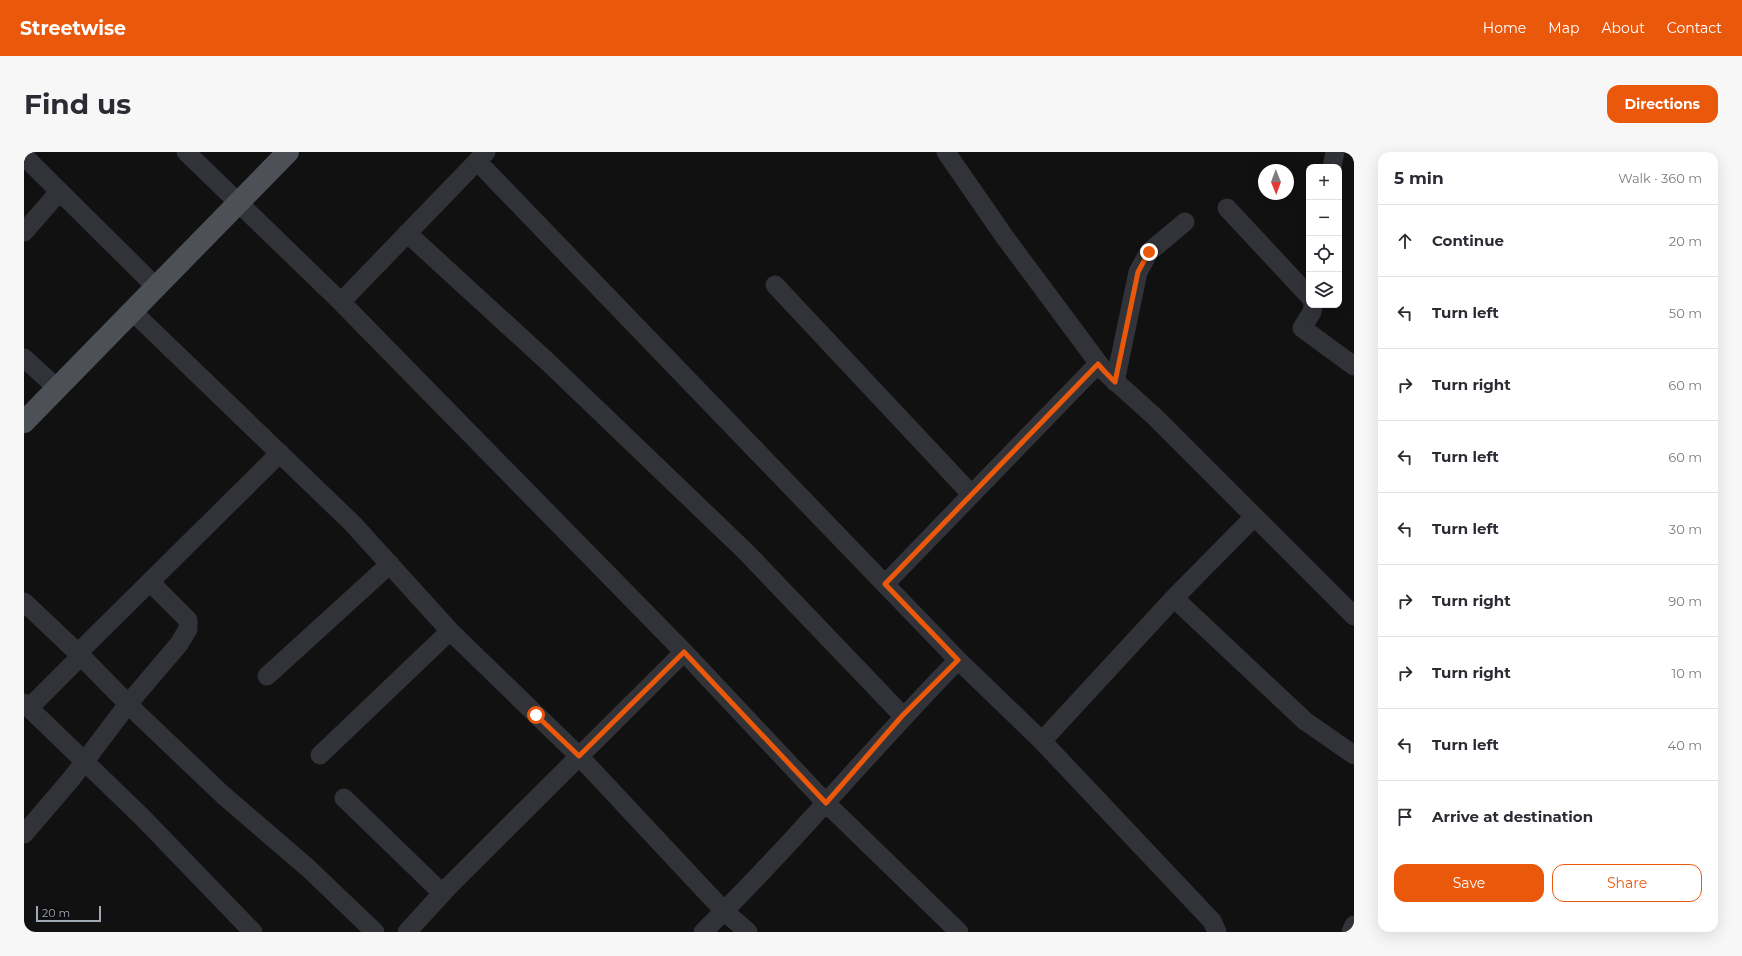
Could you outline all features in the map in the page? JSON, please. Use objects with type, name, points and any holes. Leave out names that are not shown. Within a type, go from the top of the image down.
[{"type":"main road","points":[[24,422],[288,152]]},
{"type":"street","points":[[186,152],[341,302],[684,652],[826,803],[959,932]]},
{"type":"street","points":[[946,152],[1004,236],[1105,372],[1155,417],[1354,616]]},
{"type":"street","points":[[1333,164],[1335,152]]},
{"type":"street","points":[[24,156],[156,287]]},
{"type":"street","points":[[341,302],[482,156],[885,584],[958,660],[1042,741],[1212,921],[1217,932]]},
{"type":"street","points":[[24,232],[59,192]]},
{"type":"street","points":[[1227,208],[1306,293]]},
{"type":"street","points":[[1115,382],[1138,272],[1149,252],[1184,222]]},
{"type":"street","points":[[407,233],[549,363],[745,551],[902,716]]},
{"type":"street","points":[[775,285],[971,494]]},
{"type":"street","points":[[1313,308],[1312,312],[1302,328],[1354,366]]},
{"type":"street","points":[[132,311],[353,524],[450,631],[579,756],[724,911],[748,932]]},
{"type":"street","points":[[24,358],[57,388]]},
{"type":"street","points":[[885,584],[1098,364]]},
{"type":"street","points":[[253,932],[142,817],[27,706],[280,453]]},
{"type":"street","points":[[1042,741],[1174,598],[1254,517]]},
{"type":"street","points":[[268,676],[390,564]]},
{"type":"street","points":[[24,834],[84,762],[128,704],[179,644],[188,629],[185,616],[150,582]]},
{"type":"street","points":[[1174,598],[1305,721],[1354,755]]},
{"type":"street","points":[[24,602],[80,654],[128,704],[223,795],[308,868],[375,932]]},
{"type":"street","points":[[320,755],[450,631]]},
{"type":"street","points":[[407,932],[442,893],[684,652]]},
{"type":"street","points":[[703,932],[826,803],[902,716],[958,660]]},
{"type":"street","points":[[344,798],[442,893]]},
{"type":"street","points":[[1351,932],[1354,925]]},
{"type":"route","points":[[536,715],[579,756],[684,652],[826,803],[902,716],[958,660],[885,584],[1098,364],[1115,382],[1138,272],[1149,252]]}]
